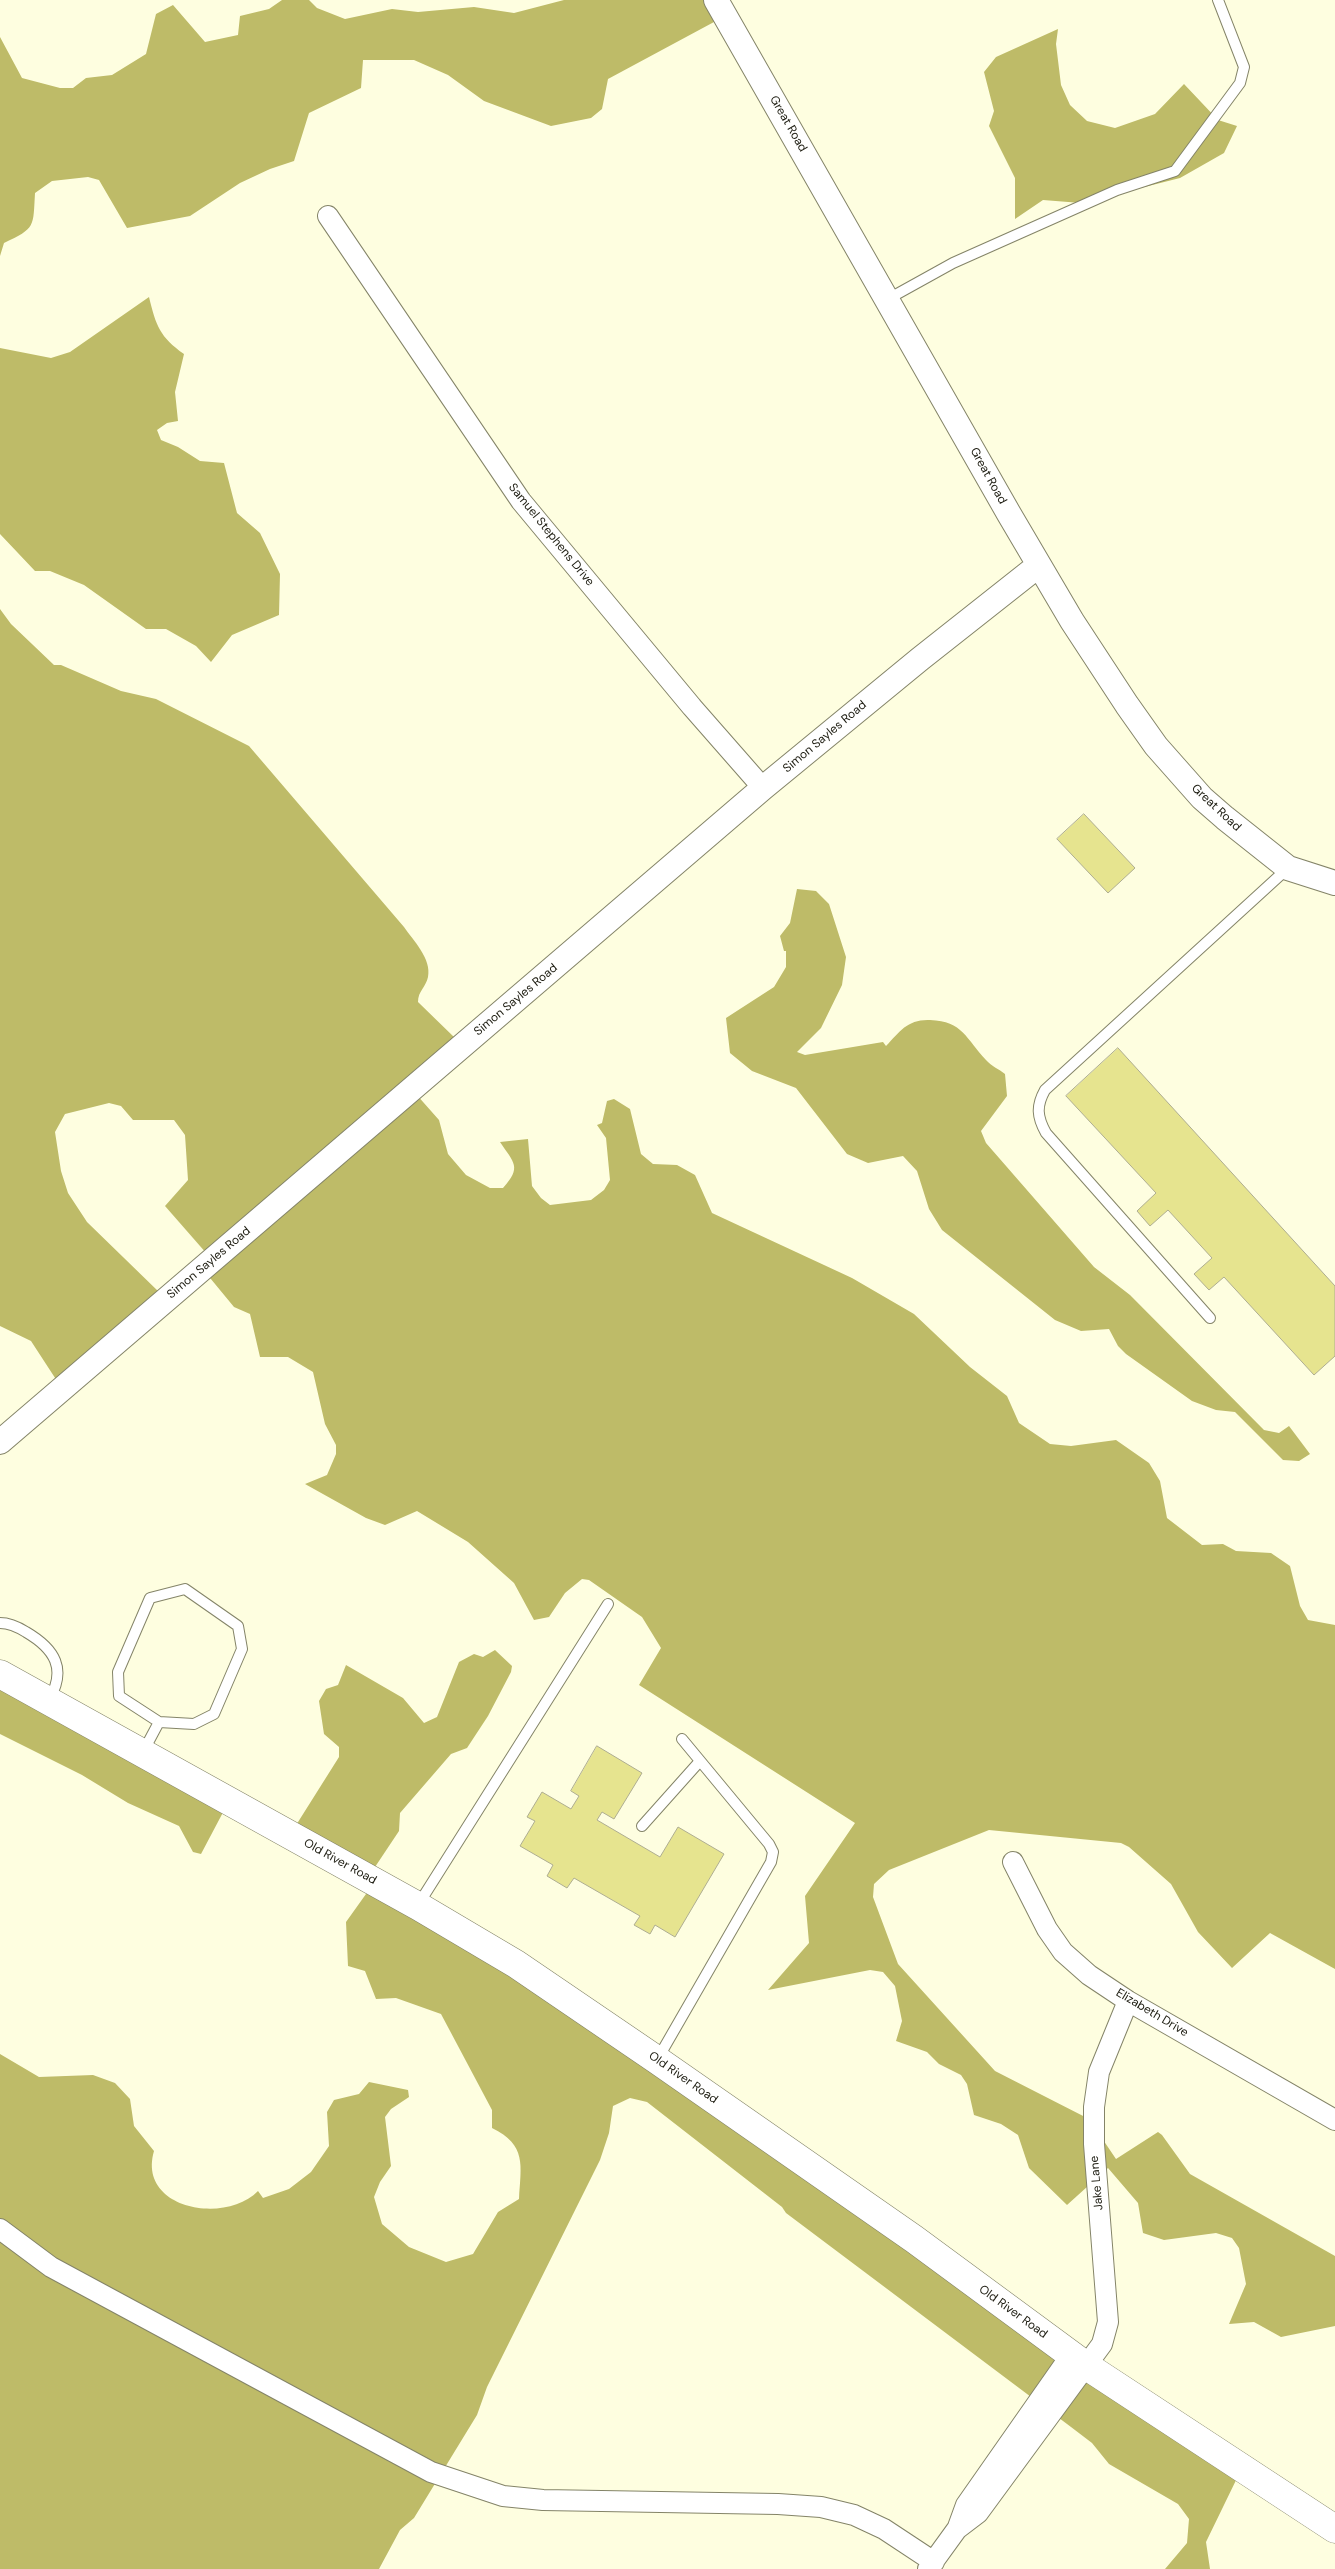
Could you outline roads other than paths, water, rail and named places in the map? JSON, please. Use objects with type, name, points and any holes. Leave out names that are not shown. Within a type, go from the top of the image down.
[{"type":"main road","name":"Old River Road","points":[[0,1674],[418,1906],[516,1964],[914,2239],[1078,2360],[1335,2529]]},
{"type":"street","name":"Great Road","points":[[716,0],[1072,621],[1156,746],[1202,798],[1288,868],[1335,883]]},
{"type":"street","name":"Samuel Stephens Drive","points":[[328,216],[521,501],[692,707],[763,788]]},
{"type":"street","name":"Simon Sayles Road","points":[[0,1442],[763,788],[920,658],[1039,565]]},
{"type":"street","name":"Elizabeth Drive","points":[[1013,1862],[1047,1929],[1063,1952],[1089,1975],[1128,2001],[1335,2120]]},
{"type":"street","name":"Jake Lane","points":[[931,2565],[958,2529],[966,2506],[1078,2360],[1102,2344],[1108,2322],[1094,2144],[1094,2107],[1099,2072],[1128,2001]]},
{"type":"street","points":[[0,2229],[51,2267],[431,2472],[468,2486],[503,2496],[543,2500],[778,2504],[821,2507],[854,2515],[884,2528],[931,2565]]},
{"type":"lane","points":[[888,299],[953,263],[1118,190],[1175,171],[1240,83],[1244,67],[1218,0]]},
{"type":"lane","points":[[1210,1318],[1046,1133],[1039,1120],[1038,1103],[1045,1090],[1288,868]]},
{"type":"lane","points":[[185,1589],[238,1626],[242,1649],[214,1714],[194,1724],[159,1722],[119,1696],[118,1672],[150,1598],[185,1589]]},
{"type":"lane","points":[[418,1906],[608,1604]]},
{"type":"lane","points":[[0,1623],[15,1626],[37,1638],[52,1651],[57,1666],[58,1681],[48,1701]]},
{"type":"lane","points":[[142,1753],[159,1722]]},
{"type":"lane","points":[[657,2060],[766,1871],[772,1857],[769,1844],[682,1739]]},
{"type":"lane","points":[[642,1826],[700,1761]]}]
